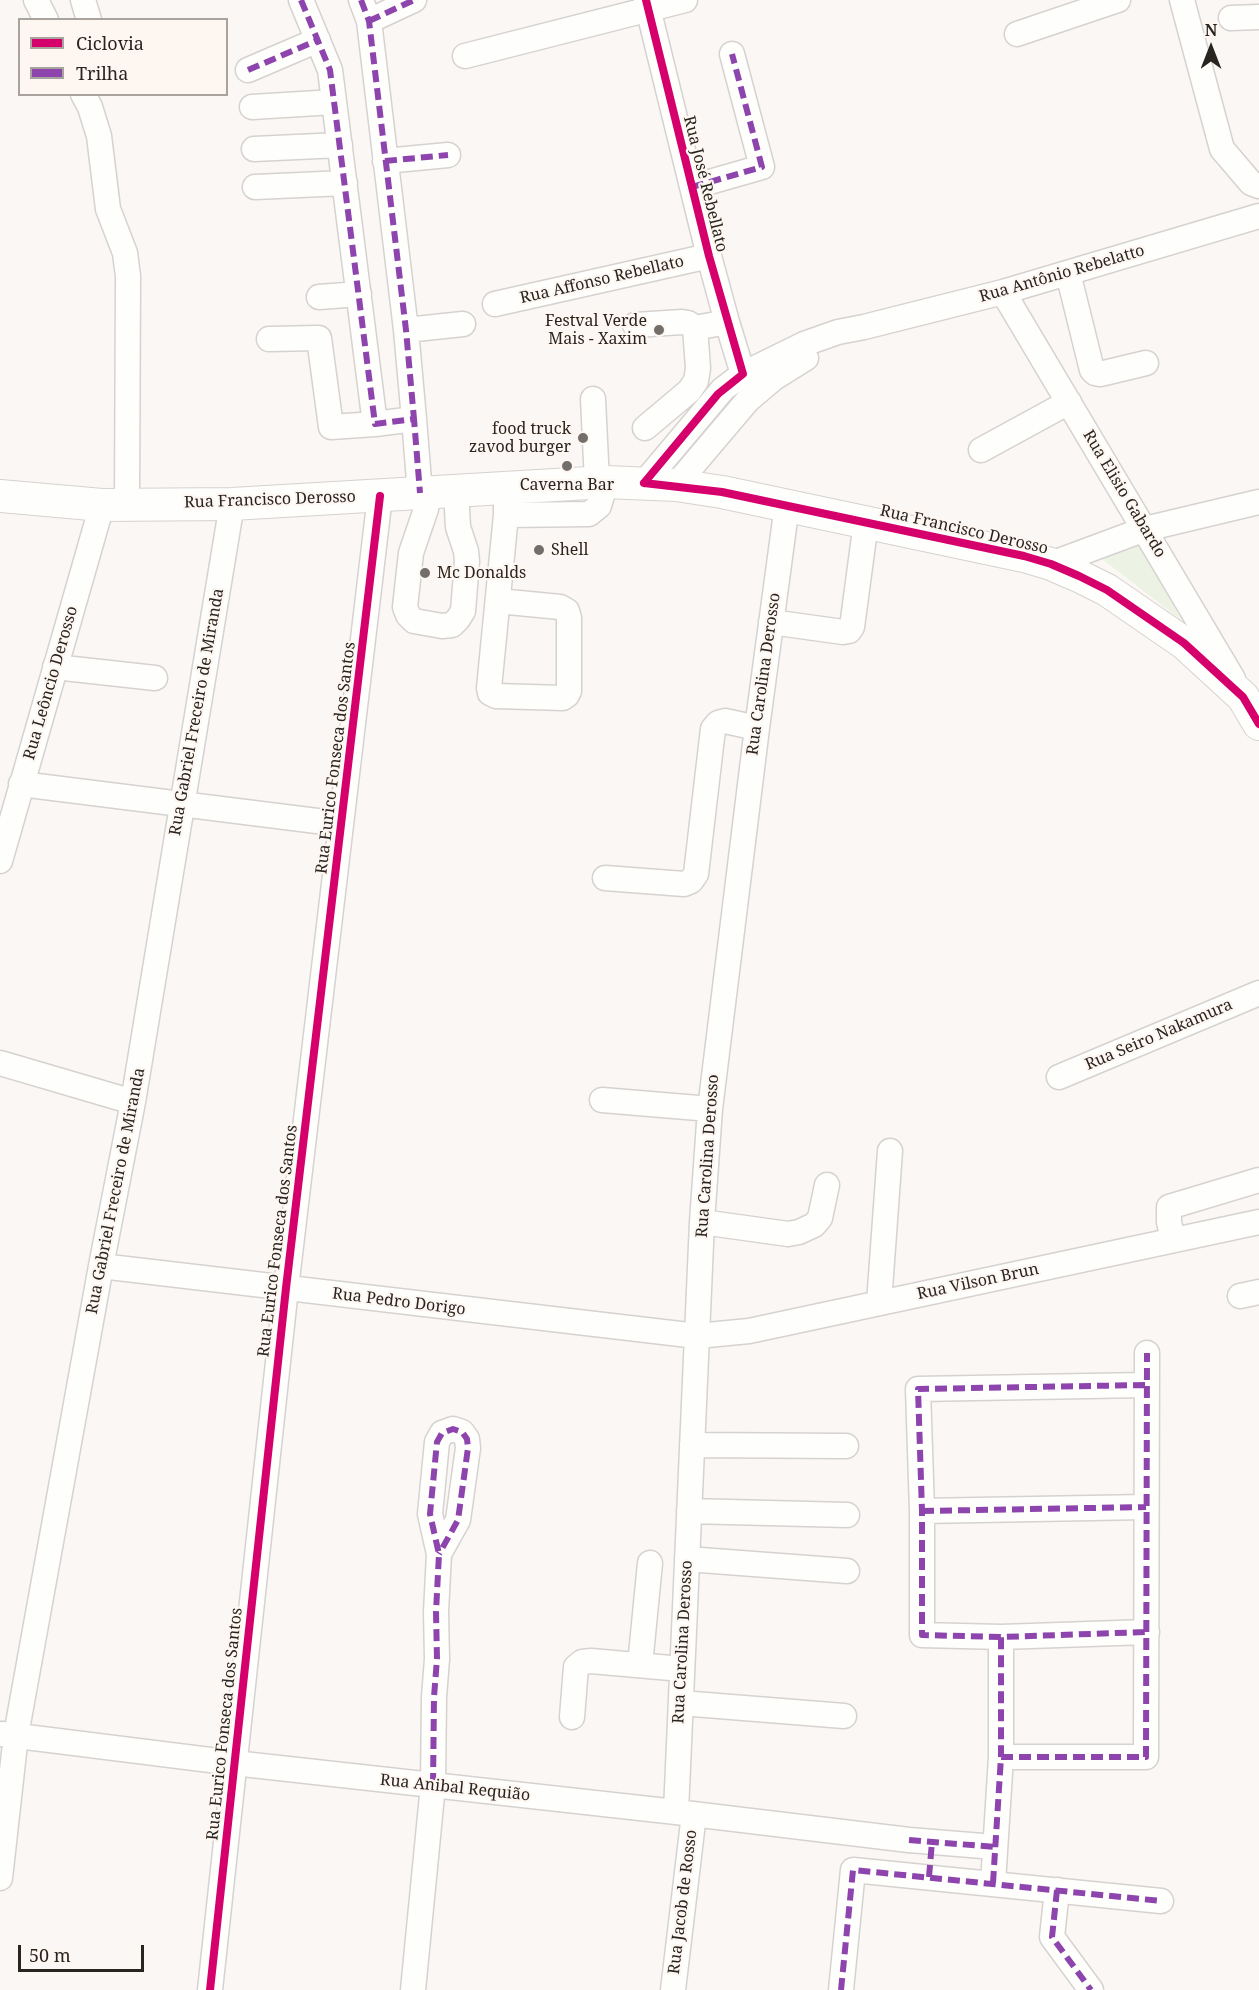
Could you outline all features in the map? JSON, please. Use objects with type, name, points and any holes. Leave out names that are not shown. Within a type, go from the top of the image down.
[{"type":"main road","name":"Rua Francisco Derosso","points":[[2,495],[47,501],[114,505],[232,504],[435,492],[506,501],[601,482],[676,485],[722,492],[1024,556],[1079,576],[1107,590],[1184,642],[1243,697],[1259,724]]},
{"type":"street","points":[[36,0],[45,18]]},
{"type":"street","points":[[83,0],[88,18]]},
{"type":"street","points":[[414,0],[365,11],[406,330],[414,419],[435,492],[458,527],[466,551],[463,611],[452,625],[442,626],[414,621],[408,615],[405,607],[411,553],[426,509],[435,492]]},
{"type":"street","points":[[465,56],[646,5],[685,0]]},
{"type":"street","points":[[1017,34],[1118,0]]},
{"type":"street","points":[[1182,0],[1222,149],[1251,183],[1259,186]]},
{"type":"street","points":[[304,1],[330,70],[375,424]]},
{"type":"street","name":"Rua José Rebellato","points":[[646,5],[727,322],[750,383]]},
{"type":"street","points":[[1231,18],[1259,17]]},
{"type":"street","points":[[248,70],[318,40]]},
{"type":"street","points":[[692,187],[762,167],[732,54]]},
{"type":"street","name":"Rua Leôncio Derosso","points":[[0,861],[55,667],[114,505],[128,276],[125,253],[108,210],[99,136],[88,99]]},
{"type":"street","points":[[252,107],[334,102]]},
{"type":"street","points":[[254,149],[340,145]]},
{"type":"street","points":[[385,161],[448,155]]},
{"type":"street","points":[[255,187],[345,183]]},
{"type":"street","name":"Rua Antônio Rebelatto","points":[[644,483],[718,394],[750,383],[821,337],[1004,291],[1259,216]]},
{"type":"street","name":"Rua Affonso Rebellato","points":[[495,304],[709,256]]},
{"type":"street","points":[[1068,273],[1092,370],[1100,374],[1146,363]]},
{"type":"street","name":"Rua Elisio Gabardo","points":[[1004,291],[1243,697]]},
{"type":"street","points":[[319,297],[359,294]]},
{"type":"street","points":[[635,325],[682,322],[695,328],[727,322]]},
{"type":"street","points":[[406,330],[463,324]]},
{"type":"street","points":[[645,428],[689,391],[696,381],[698,368],[695,328]]},
{"type":"street","points":[[269,339],[319,338],[331,427],[414,419]]},
{"type":"street","name":"Rua Antônio Rebelatto","points":[[676,485],[742,406],[750,383]]},
{"type":"street","points":[[593,399],[601,482]]},
{"type":"street","points":[[981,450],[1069,402]]},
{"type":"street","name":"Rua Eurico Fonseca dos Santos","points":[[210,1990],[286,1288],[380,496]]},
{"type":"street","points":[[498,601],[560,607],[567,611],[569,618],[567,695],[563,698],[496,696],[490,693],[506,501]]},
{"type":"street","points":[[1051,564],[1146,529],[1259,502]]},
{"type":"street","name":"Rua Gabriel Freceiro de Miranda","points":[[0,1878],[8,1734],[133,1102],[232,504]]},
{"type":"street","name":"Rua Carolina Derosso","points":[[685,1813],[682,1669],[702,1222],[710,1109],[787,505]]},
{"type":"street","points":[[771,621],[849,631],[852,627],[866,522]]},
{"type":"street","points":[[55,667],[155,678]]},
{"type":"street","points":[[605,878],[684,884],[691,881],[696,874],[713,729],[718,723],[725,722],[757,728]]},
{"type":"street","points":[[21,784],[342,824]]},
{"type":"street","name":"Rua Seiro Nakamura","points":[[1059,1077],[1259,993]]},
{"type":"street","points":[[0,1063],[133,1102]]},
{"type":"street","points":[[602,1100],[710,1109]]},
{"type":"street","points":[[879,1303],[890,1151]]},
{"type":"street","points":[[1173,1240],[1169,1222],[1169,1207],[1259,1180]]},
{"type":"street","points":[[702,1222],[788,1234],[799,1232],[814,1225],[820,1218],[827,1185]]},
{"type":"street","name":"Rua Vilson Brun","points":[[697,1336],[749,1331],[1259,1222]]},
{"type":"street","name":"Rua Pedro Dorigo","points":[[101,1266],[697,1336]]},
{"type":"street","points":[[1001,1756],[1146,1757],[1147,1353]]},
{"type":"street","points":[[1146,1385],[918,1389],[922,1511],[922,1635],[1001,1637],[1147,1632]]},
{"type":"street","points":[[692,1445],[846,1446]]},
{"type":"street","points":[[922,1511],[1146,1507]]},
{"type":"street","points":[[689,1511],[847,1515]]},
{"type":"street","points":[[413,1990],[433,1785],[439,1554]]},
{"type":"street","points":[[687,1559],[847,1571]]},
{"type":"street","points":[[640,1665],[650,1563]]},
{"type":"street","points":[[993,1883],[1001,1756],[1001,1637]]},
{"type":"street","points":[[572,1717],[576,1667],[582,1662],[682,1669]]},
{"type":"street","points":[[681,1703],[844,1716]]},
{"type":"street","name":"Rua Anibal Requião","points":[[8,1734],[234,1763],[921,1841],[995,1847]]},
{"type":"street","name":"Rua Jacob de Rosso","points":[[673,1990],[685,1813]]},
{"type":"street","points":[[841,1990],[855,1833]]},
{"type":"street","points":[[921,1841],[929,1877]]},
{"type":"street","points":[[853,1870],[1161,1901]]},
{"type":"street","points":[[1057,1890],[1052,1936],[1091,1990]]},
{"type":"shaded area","points":[[1138,539],[1181,620],[1093,552]]},
{"type":"marked path","points":[[301,0],[330,70],[375,424],[414,419],[420,493]]},
{"type":"marked path","points":[[361,0],[369,21],[406,330],[414,419]]},
{"type":"marked path","points":[[369,21],[414,0]]},
{"type":"marked path","points":[[248,70],[318,40]]},
{"type":"marked path","points":[[692,187],[762,167],[732,54]]},
{"type":"marked path","points":[[385,161],[448,155]]},
{"type":"marked path","points":[[1001,1757],[1146,1757],[1147,1353]]},
{"type":"marked path","points":[[1145,1385],[918,1389],[922,1511],[922,1635],[1001,1637],[1147,1632]]},
{"type":"marked path","points":[[433,1785],[439,1554],[430,1514],[437,1442],[442,1433],[453,1429],[462,1432],[467,1439],[468,1448],[458,1520],[439,1554]]},
{"type":"marked path","points":[[922,1511],[1146,1507]]},
{"type":"marked path","points":[[993,1883],[1001,1757],[1001,1637]]},
{"type":"marked path","points":[[909,1840],[995,1847]]},
{"type":"marked path","points":[[929,1877],[932,1842]]},
{"type":"marked path","points":[[841,1990],[853,1870],[1161,1901]]},
{"type":"marked path","points":[[1057,1890],[1052,1937],[1091,1990]]},
{"type":"cycle path","points":[[644,483],[718,394],[743,374],[709,256],[646,0]]},
{"type":"cycle path","points":[[644,483],[722,492],[1024,556],[1051,564],[1107,590],[1184,643],[1243,697],[1259,724]]},
{"type":"cycle path","points":[[210,1990],[286,1288],[380,496]]},
{"type":"place","name":"Festval Verde Mais - Xaxim","points":[[659,330]]},
{"type":"place","name":"food truck zavod burger","points":[[583,438]]},
{"type":"place","name":"Caverna Bar","points":[[567,466]]},
{"type":"place","name":"Shell","points":[[539,550]]},
{"type":"place","name":"Mc Donalds","points":[[425,573]]}]
